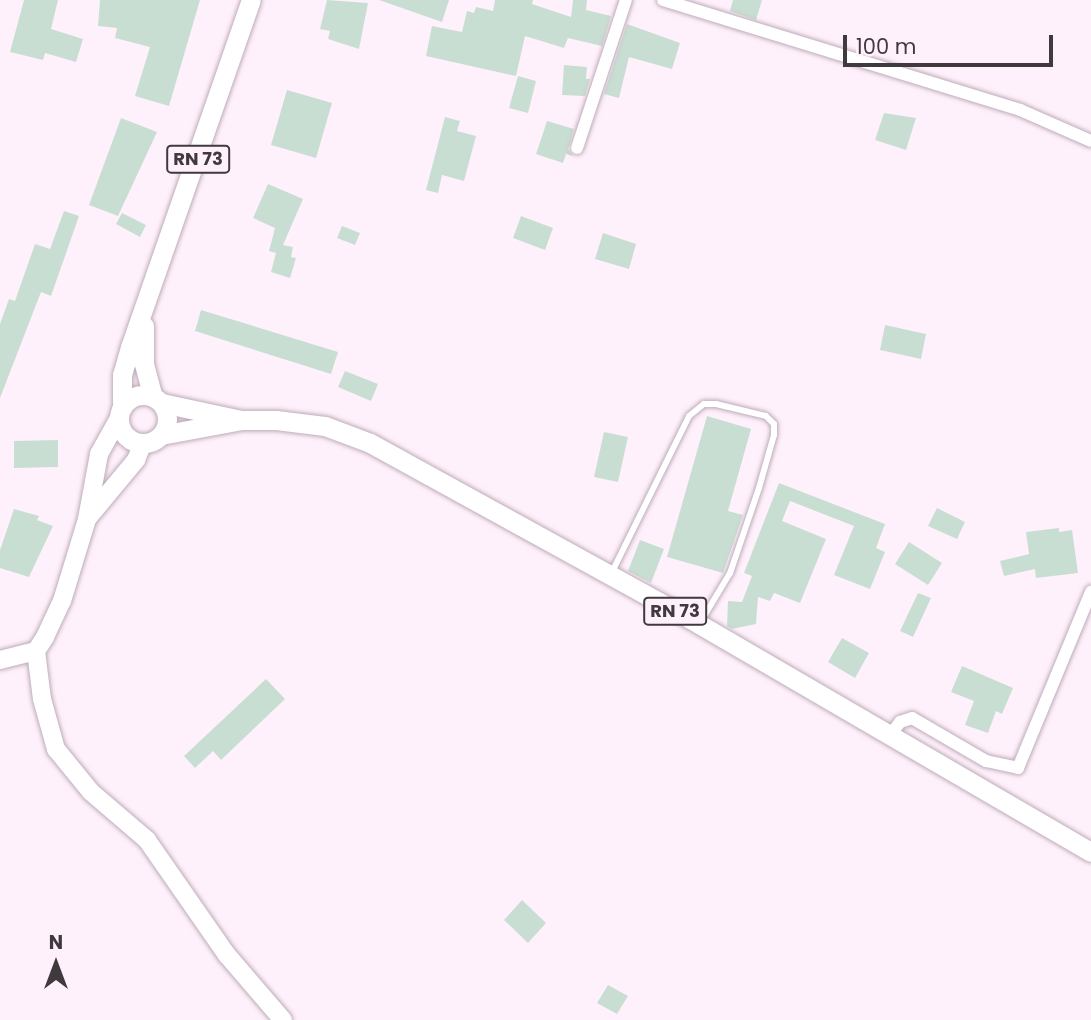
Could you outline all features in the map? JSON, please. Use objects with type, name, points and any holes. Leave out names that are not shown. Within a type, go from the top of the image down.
[{"type":"main road","name":"RN 73","points":[[120,412],[122,375],[144,318],[251,0]]},
{"type":"main road","name":"RN 73","points":[[144,318],[144,364],[157,400],[241,420],[306,422],[370,443],[609,577],[699,624],[1091,852]]},
{"type":"main road","points":[[87,519],[167,419],[157,400],[135,396],[120,412],[99,454],[87,519],[62,601],[36,651],[42,699],[56,749],[91,792],[147,839],[227,955],[283,1020]]},
{"type":"main road","points":[[120,412],[125,435],[152,439]]},
{"type":"main road","name":"RN 73","points":[[152,439],[241,420]]},
{"type":"main road","points":[[0,660],[36,651]]},
{"type":"street","points":[[578,148],[626,0]]},
{"type":"street","points":[[663,0],[1020,110],[1091,141]]},
{"type":"street","points":[[891,734],[901,722],[912,718],[986,761],[1018,768],[1091,593]]},
{"type":"lane","points":[[609,577],[689,416],[704,404],[716,404],[766,416],[774,424],[774,435],[760,488],[730,573],[699,624]]},
{"type":"building","points":[[24,0],[58,0],[51,29],[83,39],[76,62],[45,53],[43,60],[10,52]]},
{"type":"building","points":[[100,0],[200,0],[169,106],[135,96],[150,47],[115,38],[117,28],[98,26]]},
{"type":"building","points":[[327,0],[368,3],[359,49],[328,39],[330,31],[320,29]]},
{"type":"building","points":[[379,0],[449,0],[442,22]]},
{"type":"building","points":[[495,0],[533,0],[532,4],[571,17],[573,0],[587,0],[586,10],[611,16],[602,46],[568,38],[564,48],[525,36],[516,76],[426,56],[432,26],[462,32],[467,11],[474,13],[476,7],[493,11]]},
{"type":"building","points":[[733,0],[762,0],[756,20],[730,11]]},
{"type":"building","points":[[627,24],[680,43],[672,69],[629,57],[619,98],[604,94]]},
{"type":"building","points":[[564,65],[587,67],[586,79],[590,79],[585,96],[562,95]]},
{"type":"building","points":[[518,76],[536,81],[528,113],[509,108]]},
{"type":"building","points":[[287,90],[332,103],[316,158],[271,145]]},
{"type":"building","points":[[884,113],[916,118],[906,150],[875,140]]},
{"type":"building","points":[[445,117],[460,121],[457,131],[476,136],[464,181],[442,175],[438,193],[426,190]]},
{"type":"building","points":[[121,118],[157,132],[118,216],[89,205]]},
{"type":"building","points":[[547,121],[574,129],[568,149],[573,156],[566,154],[563,163],[536,154]]},
{"type":"building","points":[[268,184],[303,199],[283,245],[293,247],[291,257],[296,258],[290,278],[271,272],[276,253],[269,251],[275,228],[253,218]]},
{"type":"building","points":[[64,211],[79,216],[51,296],[41,292],[0,398],[0,324],[9,299],[15,301],[35,244],[50,249]]},
{"type":"building","points":[[122,213],[146,225],[140,237],[116,224]]},
{"type":"building","points":[[521,216],[553,228],[545,250],[513,238]]},
{"type":"building","points":[[342,226],[360,233],[355,245],[337,238]]},
{"type":"building","points":[[603,233],[636,244],[629,269],[595,259]]},
{"type":"building","points":[[201,310],[338,352],[331,374],[195,331]]},
{"type":"building","points":[[885,325],[926,334],[921,359],[880,350]]},
{"type":"building","points":[[345,371],[378,384],[371,401],[338,387]]},
{"type":"building","points":[[707,416],[751,429],[728,511],[743,515],[723,573],[667,557]]},
{"type":"building","points":[[604,432],[628,437],[618,482],[594,477]]},
{"type":"building","points":[[58,440],[58,467],[14,468],[14,441]]},
{"type":"building","points":[[779,483],[885,524],[876,548],[885,552],[870,589],[834,575],[854,526],[790,501],[782,521],[826,539],[800,603],[774,593],[770,601],[758,597],[756,624],[732,629],[727,626],[728,601],[742,602],[752,576],[744,573]]},
{"type":"building","points":[[937,508],[965,522],[957,539],[928,526]]},
{"type":"building","points":[[14,509],[39,516],[37,520],[53,526],[29,577],[0,568],[0,550]]},
{"type":"building","points":[[1059,528],[1059,532],[1072,530],[1078,573],[1036,578],[1035,569],[1004,576],[1000,561],[1029,554],[1026,532]]},
{"type":"building","points":[[640,540],[664,549],[651,583],[628,571]]},
{"type":"building","points":[[909,542],[942,563],[928,585],[895,564]]},
{"type":"building","points":[[918,593],[931,598],[913,637],[900,631]]},
{"type":"building","points":[[842,638],[869,653],[855,678],[828,662]]},
{"type":"building","points":[[962,666],[1013,688],[1002,714],[996,711],[988,733],[965,725],[974,701],[951,692]]},
{"type":"building","points":[[266,679],[285,699],[221,760],[213,751],[195,768],[184,756]]},
{"type":"building","points":[[522,900],[546,923],[528,943],[504,920]]},
{"type":"building","points":[[608,985],[628,996],[617,1014],[597,1003]]}]
